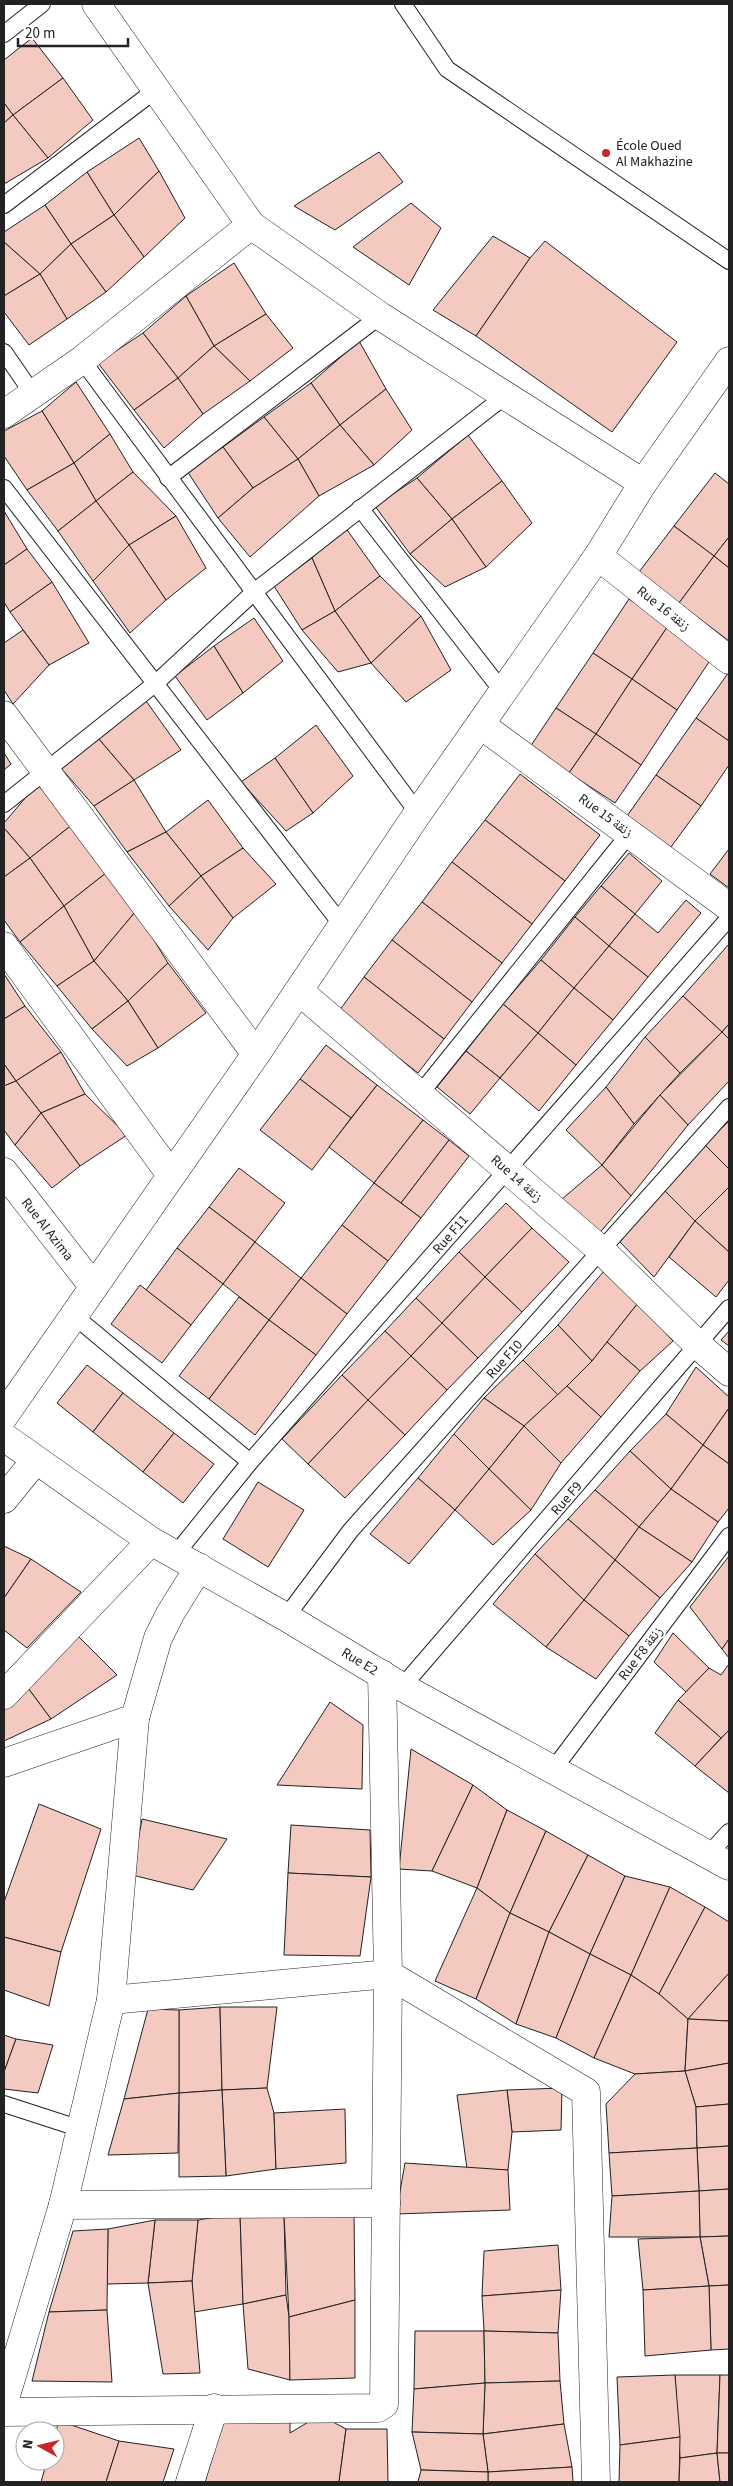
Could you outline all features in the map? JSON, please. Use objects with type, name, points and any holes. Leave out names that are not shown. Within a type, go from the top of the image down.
[{"type":"street","points":[[96,4],[158,89],[251,225],[380,316],[643,483]]},
{"type":"street","points":[[4,414],[82,360],[251,225]]},
{"type":"street","points":[[5,1437],[73,1315],[256,1054],[418,813],[598,556],[643,483],[729,361]]},
{"type":"street","name":"Rue 16 زنقة","points":[[598,556],[729,660]]},
{"type":"street","points":[[4,715],[256,1054]]},
{"type":"street","name":"Rue 15 زنقة","points":[[481,724],[630,832],[729,907]]},
{"type":"street","points":[[4,946],[171,1175]]},
{"type":"street","name":"Rue 14 زنقة","points":[[298,991],[601,1250],[698,1345],[729,1372]]},
{"type":"street","name":"Rue Al Azima","points":[[4,1172],[93,1286]]},
{"type":"street","name":"Rue E2","points":[[5,1437],[35,1461],[151,1541],[552,1770],[719,1860]]},
{"type":"street","points":[[4,1499],[35,1461]]},
{"type":"street","points":[[4,1695],[151,1541]]},
{"type":"street","points":[[4,2402],[63,2205],[111,2000],[135,1718],[158,1638],[170,1614],[199,1567]]},
{"type":"street","points":[[4,2412],[382,2407],[385,2400],[392,1680]]},
{"type":"street","points":[[4,1764],[135,1718]]},
{"type":"street","points":[[111,2000],[388,1974],[588,2094],[596,2482]]},
{"type":"street","points":[[63,2205],[386,2203]]},
{"type":"street","points":[[190,2482],[214,2408]]},
{"type":"lane","points":[[4,34],[42,4]]},
{"type":"lane","points":[[403,4],[447,69],[729,261]]},
{"type":"lane","points":[[4,204],[158,89]]},
{"type":"lane","points":[[168,478],[380,316]]},
{"type":"lane","points":[[4,352],[33,394]]},
{"type":"lane","points":[[82,360],[418,813]]},
{"type":"lane","points":[[4,804],[156,683],[254,592],[505,396]]},
{"type":"lane","points":[[4,488],[342,925]]},
{"type":"lane","points":[[360,508],[503,692]]},
{"type":"lane","points":[[420,1094],[630,832]]},
{"type":"lane","name":"Rue F11","points":[[175,1555],[250,1462],[729,918]]},
{"type":"lane","name":"Rue F10","points":[[286,1617],[351,1530],[729,1107]]},
{"type":"lane","name":"Rue F9","points":[[392,1680],[698,1345],[729,1308]]},
{"type":"lane","points":[[73,1315],[250,1462]]},
{"type":"lane","name":"Rue F8 زنقة","points":[[552,1770],[729,1536]]},
{"type":"lane","points":[[719,1860],[729,1832]]},
{"type":"lane","points":[[4,2104],[81,2129]]},
{"type":"building","points":[[32,38],[63,78],[13,115],[4,103],[4,60]]},
{"type":"building","points":[[63,78],[93,120],[48,158],[13,115]]},
{"type":"building","points":[[4,103],[13,115],[4,123]]},
{"type":"building","points":[[13,115],[48,158],[4,184],[4,123]]},
{"type":"building","points":[[139,138],[159,171],[114,215],[87,172]]},
{"type":"building","points":[[379,152],[403,182],[335,230],[294,206]]},
{"type":"building","points":[[159,171],[185,218],[144,257],[114,215]]},
{"type":"building","points":[[87,172],[114,215],[71,244],[45,205]]},
{"type":"building","points":[[411,203],[441,228],[409,285],[353,247]]},
{"type":"building","points":[[45,205],[71,244],[40,274],[4,242],[4,232]]},
{"type":"building","points":[[114,215],[144,257],[106,292],[71,244]]},
{"type":"building","points":[[493,236],[530,258],[476,336],[433,310]]},
{"type":"building","points":[[545,241],[677,342],[612,432],[476,336],[530,258]]},
{"type":"building","points":[[4,242],[40,274],[4,296]]},
{"type":"building","points":[[71,244],[106,292],[67,319],[40,274]]},
{"type":"building","points":[[234,263],[266,314],[214,346],[186,296]]},
{"type":"building","points":[[40,274],[67,319],[29,345],[4,312],[4,296]]},
{"type":"building","points":[[186,296],[214,346],[178,378],[143,333]]},
{"type":"building","points":[[266,314],[293,348],[250,381],[214,346]]},
{"type":"building","points":[[143,333],[178,378],[134,410],[98,363]]},
{"type":"building","points":[[359,341],[386,389],[340,425],[311,383]]},
{"type":"building","points":[[214,346],[250,381],[203,414],[178,378]]},
{"type":"building","points":[[178,378],[203,414],[164,448],[134,410]]},
{"type":"building","points":[[76,382],[110,434],[74,463],[42,411]]},
{"type":"building","points":[[311,383],[340,425],[298,459],[264,417]]},
{"type":"building","points":[[386,389],[412,430],[374,465],[340,425]]},
{"type":"building","points":[[42,411],[74,463],[27,490],[4,456],[4,431]]},
{"type":"building","points":[[264,417],[298,459],[253,488],[223,447]]},
{"type":"building","points":[[340,425],[374,465],[319,496],[298,459]]},
{"type":"building","points":[[110,434],[133,472],[96,501],[74,463]]},
{"type":"building","points":[[468,435],[502,481],[452,519],[417,478]]},
{"type":"building","points":[[223,447],[253,488],[218,518],[187,471]]},
{"type":"building","points":[[298,459],[319,496],[250,557],[218,518],[253,488]]},
{"type":"building","points":[[74,463],[96,501],[58,531],[27,490]]},
{"type":"building","points":[[133,472],[176,516],[129,545],[96,501]]},
{"type":"building","points":[[715,473],[729,484],[729,537],[714,556],[674,526]]},
{"type":"building","points":[[417,478],[452,519],[410,554],[375,506]]},
{"type":"building","points":[[502,481],[532,523],[486,567],[452,519]]},
{"type":"building","points":[[96,501],[129,545],[93,581],[58,531]]},
{"type":"building","points":[[4,511],[27,549],[4,565]]},
{"type":"building","points":[[176,516],[206,568],[166,600],[129,545]]},
{"type":"building","points":[[452,519],[486,567],[445,587],[410,554]]},
{"type":"building","points":[[674,526],[714,556],[679,603],[639,572]]},
{"type":"building","points":[[345,527],[380,576],[335,611],[312,558]]},
{"type":"building","points":[[729,537],[729,568],[714,556]]},
{"type":"building","points":[[129,545],[166,600],[130,633],[93,581]]},
{"type":"building","points":[[27,549],[52,582],[10,612],[4,602],[4,565]]},
{"type":"building","points":[[714,556],[729,568],[729,641],[679,603]]},
{"type":"building","points":[[312,558],[335,611],[302,630],[274,586]]},
{"type":"building","points":[[380,576],[421,616],[371,663],[335,611]]},
{"type":"building","points":[[52,582],[89,643],[49,665],[10,612]]},
{"type":"building","points":[[629,599],[668,626],[632,679],[593,653]]},
{"type":"building","points":[[335,611],[371,663],[338,672],[302,630]]},
{"type":"building","points":[[421,616],[451,670],[406,702],[371,663]]},
{"type":"building","points":[[254,618],[283,661],[243,693],[214,646]]},
{"type":"building","points":[[668,626],[713,656],[677,710],[632,679]]},
{"type":"building","points":[[23,630],[49,665],[13,704],[4,690],[4,643]]},
{"type":"building","points":[[214,646],[243,693],[207,720],[175,676]]},
{"type":"building","points":[[593,653],[632,679],[596,734],[556,708]]},
{"type":"building","points":[[729,672],[729,741],[696,718]]},
{"type":"building","points":[[632,679],[677,710],[641,765],[596,734]]},
{"type":"building","points":[[144,698],[181,750],[134,780],[98,738]]},
{"type":"building","points":[[556,708],[596,734],[569,773],[530,747]]},
{"type":"building","points":[[696,718],[729,741],[729,765],[701,806],[656,775]]},
{"type":"building","points":[[316,725],[353,776],[313,813],[275,758]]},
{"type":"building","points":[[596,734],[641,765],[615,803],[569,773]]},
{"type":"building","points":[[98,738],[134,780],[94,806],[60,767]]},
{"type":"building","points":[[4,753],[11,764],[4,770]]},
{"type":"building","points":[[275,758],[313,813],[286,831],[241,782]]},
{"type":"building","points":[[520,774],[600,835],[565,881],[485,820]]},
{"type":"building","points":[[656,775],[701,806],[671,847],[627,816]]},
{"type":"building","points":[[134,780],[166,832],[127,852],[94,806]]},
{"type":"building","points":[[37,784],[73,824],[30,858],[4,828],[4,823]]},
{"type":"building","points":[[208,800],[243,848],[201,876],[166,832]]},
{"type":"building","points":[[485,820],[565,881],[532,924],[452,862]]},
{"type":"building","points":[[73,824],[106,873],[64,906],[30,858]]},
{"type":"building","points":[[4,828],[30,858],[4,877]]},
{"type":"building","points":[[166,832],[201,876],[169,906],[127,852]]},
{"type":"building","points":[[243,848],[276,884],[233,918],[201,876]]},
{"type":"building","points":[[729,849],[729,888],[710,874]]},
{"type":"building","points":[[629,853],[662,881],[635,914],[601,886]]},
{"type":"building","points":[[30,858],[64,906],[20,942],[4,920],[4,877]]},
{"type":"building","points":[[452,862],[532,924],[502,963],[422,902]]},
{"type":"building","points":[[106,873],[136,911],[94,961],[64,906]]},
{"type":"building","points":[[201,876],[233,918],[208,950],[169,906]]},
{"type":"building","points":[[601,886],[635,914],[609,946],[575,917]]},
{"type":"building","points":[[686,900],[701,913],[648,977],[609,946],[635,914],[658,933]]},
{"type":"building","points":[[422,902],[502,963],[472,1002],[392,940]]},
{"type":"building","points":[[64,906],[94,961],[57,986],[20,942]]},
{"type":"building","points":[[136,911],[168,963],[128,1001],[94,961]]},
{"type":"building","points":[[575,917],[609,946],[574,988],[541,960]]},
{"type":"building","points":[[392,940],[472,1002],[444,1039],[364,977]]},
{"type":"building","points":[[729,944],[729,1024],[722,1032],[683,996]]},
{"type":"building","points":[[609,946],[648,977],[613,1020],[574,988]]},
{"type":"building","points":[[541,960],[574,988],[538,1033],[503,1004]]},
{"type":"building","points":[[94,961],[128,1001],[92,1029],[57,986]]},
{"type":"building","points":[[168,963],[206,1013],[158,1048],[128,1001]]},
{"type":"building","points":[[4,974],[25,1006],[4,1019]]},
{"type":"building","points":[[364,977],[444,1039],[418,1073],[339,1011]]},
{"type":"building","points":[[574,988],[613,1020],[576,1065],[538,1033]]},
{"type":"building","points":[[683,996],[722,1032],[680,1073],[645,1037]]},
{"type":"building","points":[[128,1001],[158,1048],[127,1066],[92,1029]]},
{"type":"building","points":[[503,1004],[538,1033],[500,1078],[466,1051]]},
{"type":"building","points":[[25,1006],[61,1052],[16,1081],[4,1064],[4,1019]]},
{"type":"building","points":[[729,1024],[729,1039],[722,1032]]},
{"type":"building","points":[[722,1032],[729,1039],[729,1081],[688,1125],[660,1095]]},
{"type":"building","points":[[538,1033],[576,1065],[539,1111],[500,1078]]},
{"type":"building","points":[[645,1037],[680,1073],[634,1124],[606,1087]]},
{"type":"building","points":[[326,1045],[377,1085],[351,1118],[300,1079]]},
{"type":"building","points":[[466,1051],[500,1078],[470,1114],[437,1087]]},
{"type":"building","points":[[61,1052],[85,1094],[41,1113],[16,1081]]},
{"type":"building","points":[[4,1064],[16,1081],[4,1086]]},
{"type":"building","points":[[300,1079],[351,1118],[312,1170],[260,1130]]},
{"type":"building","points":[[16,1081],[41,1113],[15,1145],[4,1130],[4,1086]]},
{"type":"building","points":[[377,1085],[423,1120],[374,1183],[329,1147]]},
{"type":"building","points":[[606,1087],[634,1124],[602,1165],[566,1130]]},
{"type":"building","points":[[85,1094],[127,1135],[80,1166],[41,1113]]},
{"type":"building","points":[[660,1095],[688,1125],[631,1196],[602,1165]]},
{"type":"building","points":[[41,1113],[80,1166],[52,1188],[15,1145]]},
{"type":"building","points":[[423,1120],[449,1140],[401,1203],[374,1183]]},
{"type":"building","points":[[729,1121],[729,1169],[705,1145]]},
{"type":"building","points":[[449,1140],[469,1156],[421,1218],[401,1203]]},
{"type":"building","points":[[705,1145],[729,1169],[729,1187],[695,1221],[662,1188]]},
{"type":"building","points":[[602,1165],[631,1196],[597,1236],[562,1199]]},
{"type":"building","points":[[239,1168],[285,1203],[255,1242],[209,1207]]},
{"type":"building","points":[[374,1183],[421,1218],[388,1261],[342,1225]]},
{"type":"building","points":[[729,1187],[729,1252],[695,1221]]},
{"type":"building","points":[[662,1188],[695,1221],[654,1277],[620,1242]]},
{"type":"building","points":[[506,1203],[532,1228],[485,1277],[459,1252]]},
{"type":"building","points":[[209,1207],[255,1242],[223,1284],[177,1248]]},
{"type":"building","points":[[695,1221],[729,1252],[729,1280],[716,1297],[669,1257]]},
{"type":"building","points":[[342,1225],[388,1261],[347,1314],[301,1278]]},
{"type":"building","points":[[532,1228],[569,1262],[522,1312],[485,1277]]},
{"type":"building","points":[[255,1242],[301,1278],[269,1320],[223,1284]]},
{"type":"building","points":[[177,1248],[223,1284],[191,1325],[146,1290]]},
{"type":"building","points":[[459,1252],[485,1277],[442,1323],[416,1298]]},
{"type":"building","points":[[604,1271],[638,1303],[592,1361],[558,1325]]},
{"type":"building","points":[[485,1277],[522,1312],[478,1358],[442,1323]]},
{"type":"building","points":[[301,1278],[347,1314],[316,1355],[269,1320]]},
{"type":"building","points":[[140,1285],[191,1325],[162,1363],[111,1324]]},
{"type":"building","points":[[239,1297],[269,1320],[209,1399],[179,1376]]},
{"type":"building","points":[[416,1298],[442,1323],[411,1356],[385,1331]]},
{"type":"building","points":[[638,1303],[673,1341],[640,1371],[607,1342]]},
{"type":"building","points":[[269,1320],[316,1355],[255,1435],[209,1399]]},
{"type":"building","points":[[442,1323],[478,1358],[447,1390],[411,1356]]},
{"type":"building","points":[[558,1325],[592,1361],[558,1395],[523,1360]]},
{"type":"building","points":[[385,1331],[411,1356],[368,1400],[342,1375]]},
{"type":"building","points":[[729,1331],[729,1346],[721,1340]]},
{"type":"building","points":[[607,1342],[640,1371],[601,1417],[567,1386],[592,1361]]},
{"type":"building","points":[[411,1356],[447,1390],[405,1435],[368,1400]]},
{"type":"building","points":[[523,1360],[558,1395],[524,1426],[484,1398]]},
{"type":"building","points":[[87,1365],[123,1393],[93,1432],[57,1403]]},
{"type":"building","points":[[696,1367],[729,1397],[729,1408],[703,1445],[666,1414]]},
{"type":"building","points":[[342,1375],[368,1400],[308,1464],[282,1439]]},
{"type":"building","points":[[567,1386],[601,1417],[561,1463],[524,1426]]},
{"type":"building","points":[[123,1393],[174,1433],[143,1472],[93,1432]]},
{"type":"building","points":[[484,1398],[524,1426],[489,1469],[454,1434]]},
{"type":"building","points":[[368,1400],[405,1435],[345,1498],[308,1464]]},
{"type":"building","points":[[729,1408],[729,1464],[703,1445]]},
{"type":"building","points":[[666,1414],[703,1445],[671,1489],[630,1451]]},
{"type":"building","points":[[524,1426],[561,1463],[531,1510],[489,1469]]},
{"type":"building","points":[[174,1433],[214,1464],[183,1503],[143,1472]]},
{"type":"building","points":[[454,1434],[489,1469],[455,1510],[418,1478]]},
{"type":"building","points":[[703,1445],[729,1464],[729,1508],[718,1522],[671,1489]]},
{"type":"building","points":[[630,1451],[671,1489],[639,1527],[595,1490]]},
{"type":"building","points":[[489,1469],[531,1510],[493,1545],[455,1510]]},
{"type":"building","points":[[418,1478],[455,1510],[409,1564],[370,1534]]},
{"type":"building","points":[[258,1482],[304,1510],[268,1567],[223,1539]]},
{"type":"building","points":[[671,1489],[718,1522],[692,1562],[639,1527]]},
{"type":"building","points":[[595,1490],[639,1527],[615,1560],[568,1519]]},
{"type":"building","points":[[568,1519],[615,1560],[584,1600],[535,1554]]},
{"type":"building","points":[[639,1527],[692,1562],[660,1598],[615,1560]]},
{"type":"building","points":[[4,1546],[31,1559],[4,1598]]},
{"type":"building","points":[[535,1554],[584,1600],[546,1647],[493,1604]]},
{"type":"building","points":[[729,1556],[729,1639],[722,1649],[690,1607]]},
{"type":"building","points":[[31,1559],[81,1592],[27,1648],[4,1630],[4,1598]]},
{"type":"building","points":[[615,1560],[660,1598],[629,1636],[584,1600]]},
{"type":"building","points":[[584,1600],[629,1636],[596,1679],[546,1647]]},
{"type":"building","points":[[73,1631],[117,1675],[51,1719],[28,1688]]},
{"type":"building","points":[[673,1633],[709,1668],[686,1692],[654,1662]]},
{"type":"building","points":[[729,1639],[729,1658],[722,1649]]},
{"type":"building","points":[[729,1664],[729,1730],[721,1738],[678,1700],[709,1668],[721,1675]]},
{"type":"building","points":[[28,1688],[51,1719],[4,1741],[4,1709]]},
{"type":"building","points":[[678,1700],[721,1738],[695,1766],[655,1733]]},
{"type":"building","points":[[330,1702],[363,1725],[362,1789],[277,1785]]},
{"type":"building","points":[[729,1730],[729,1793],[695,1766]]},
{"type":"building","points":[[411,1749],[473,1785],[432,1871],[399,1869]]},
{"type":"building","points":[[473,1785],[507,1810],[477,1888],[432,1871]]},
{"type":"building","points":[[39,1804],[101,1829],[61,1952],[4,1937],[4,1902]]},
{"type":"building","points":[[507,1810],[546,1831],[510,1913],[477,1888]]},
{"type":"building","points":[[142,1819],[227,1839],[193,1890],[132,1875]]},
{"type":"building","points":[[291,1825],[370,1830],[371,1877],[288,1873]]},
{"type":"building","points":[[546,1831],[588,1855],[549,1932],[510,1913]]},
{"type":"building","points":[[588,1855],[625,1876],[590,1954],[549,1932]]},
{"type":"building","points":[[288,1873],[371,1877],[360,1956],[284,1955]]},
{"type":"building","points":[[625,1876],[670,1887],[631,1975],[590,1954]]},
{"type":"building","points":[[670,1887],[705,1907],[659,1994],[631,1975]]},
{"type":"building","points":[[477,1888],[510,1913],[476,1999],[435,1981]]},
{"type":"building","points":[[705,1907],[729,1922],[729,1973],[688,2019],[659,1994]]},
{"type":"building","points":[[510,1913],[549,1932],[516,2024],[476,1999]]},
{"type":"building","points":[[549,1932],[590,1954],[556,2038],[516,2024]]},
{"type":"building","points":[[4,1937],[61,1952],[49,2006],[4,1990]]},
{"type":"building","points":[[590,1954],[631,1975],[594,2058],[556,2038]]},
{"type":"building","points":[[729,1973],[729,2021],[688,2019]]},
{"type":"building","points":[[631,1975],[659,1994],[688,2019],[685,2071],[635,2074],[594,2058]]},
{"type":"building","points":[[220,2007],[222,2090],[179,2093],[179,2010]]},
{"type":"building","points":[[220,2007],[277,2007],[267,2088],[222,2090]]},
{"type":"building","points":[[148,2009],[179,2010],[179,2093],[124,2099]]},
{"type":"building","points":[[688,2019],[729,2021],[729,2063],[685,2071]]},
{"type":"building","points":[[4,2035],[16,2039],[4,2072]]},
{"type":"building","points":[[16,2039],[53,2045],[38,2093],[4,2089],[4,2072]]},
{"type":"building","points":[[729,2063],[729,2104],[696,2107],[685,2071]]},
{"type":"building","points":[[685,2071],[696,2107],[697,2148],[609,2153],[606,2104],[635,2074]]},
{"type":"building","points":[[267,2088],[274,2113],[276,2169],[226,2176],[222,2090]]},
{"type":"building","points":[[562,2088],[561,2130],[512,2132],[507,2090]]},
{"type":"building","points":[[222,2090],[226,2176],[179,2177],[179,2093]]},
{"type":"building","points":[[507,2090],[512,2132],[508,2170],[467,2169],[457,2095]]},
{"type":"building","points":[[179,2093],[178,2153],[108,2155],[124,2099]]},
{"type":"building","points":[[729,2104],[729,2146],[697,2148],[696,2107]]},
{"type":"building","points":[[345,2109],[346,2163],[276,2169],[274,2113]]},
{"type":"building","points":[[729,2146],[729,2189],[699,2191],[697,2148]]},
{"type":"building","points":[[697,2148],[699,2191],[612,2196],[609,2153]]},
{"type":"building","points":[[405,2163],[508,2170],[510,2210],[396,2214]]},
{"type":"building","points":[[729,2189],[729,2236],[700,2237],[699,2191]]},
{"type":"building","points":[[699,2191],[700,2237],[609,2237],[612,2196]]},
{"type":"building","points":[[240,2213],[243,2304],[194,2312],[192,2281],[198,2220]]},
{"type":"building","points":[[240,2213],[284,2215],[286,2295],[243,2304]]},
{"type":"building","points":[[354,2213],[355,2300],[289,2317],[284,2215]]},
{"type":"building","points":[[155,2220],[198,2220],[192,2281],[148,2283]]},
{"type":"building","points":[[155,2220],[148,2283],[107,2284],[108,2229]]},
{"type":"building","points":[[108,2229],[107,2310],[49,2312],[73,2231]]},
{"type":"building","points":[[729,2236],[729,2285],[709,2286],[700,2237]]},
{"type":"building","points":[[700,2237],[709,2286],[643,2290],[638,2239]]},
{"type":"building","points":[[558,2245],[561,2290],[482,2296],[484,2251]]},
{"type":"building","points":[[192,2281],[200,2373],[163,2374],[148,2283]]},
{"type":"building","points":[[729,2285],[729,2349],[711,2350],[709,2286]]},
{"type":"building","points":[[709,2286],[711,2350],[645,2356],[643,2290]]},
{"type":"building","points":[[561,2290],[558,2333],[484,2331],[482,2296]]},
{"type":"building","points":[[286,2295],[289,2317],[290,2380],[248,2369],[243,2304]]},
{"type":"building","points":[[355,2300],[355,2378],[290,2380],[289,2317]]},
{"type":"building","points":[[107,2310],[112,2382],[32,2381],[49,2312]]},
{"type":"building","points":[[415,2331],[484,2331],[485,2383],[414,2389]]},
{"type":"building","points":[[484,2331],[558,2333],[560,2381],[485,2383]]},
{"type":"building","points":[[675,2375],[720,2375],[717,2453],[680,2458]]},
{"type":"building","points":[[675,2375],[680,2437],[620,2445],[617,2377]]},
{"type":"building","points":[[720,2375],[729,2375],[729,2453],[717,2453]]},
{"type":"building","points":[[560,2381],[564,2424],[483,2434],[485,2383]]},
{"type":"building","points":[[485,2383],[483,2434],[412,2432],[414,2389]]},
{"type":"building","points":[[320,2415],[346,2429],[339,2482],[205,2482],[225,2416],[290,2417],[290,2433]]},
{"type":"building","points":[[65,2423],[119,2441],[106,2482],[41,2482],[44,2471],[65,2471]]},
{"type":"building","points":[[564,2424],[572,2467],[488,2472],[483,2434]]},
{"type":"building","points":[[346,2429],[387,2429],[388,2482],[339,2482]]},
{"type":"building","points":[[412,2432],[483,2434],[488,2472],[421,2470]]},
{"type":"building","points":[[680,2437],[679,2482],[619,2482],[620,2445]]},
{"type":"building","points":[[119,2441],[174,2449],[163,2482],[106,2482]]},
{"type":"building","points":[[717,2453],[720,2482],[679,2482],[680,2458]]},
{"type":"building","points":[[717,2453],[729,2453],[729,2482],[720,2482]]},
{"type":"building","points":[[572,2467],[573,2482],[488,2482],[488,2472]]},
{"type":"building","points":[[421,2470],[488,2472],[488,2482],[418,2482]]},
{"type":"place","name":"École Oued Al Makhazine","points":[[606,153]]}]
